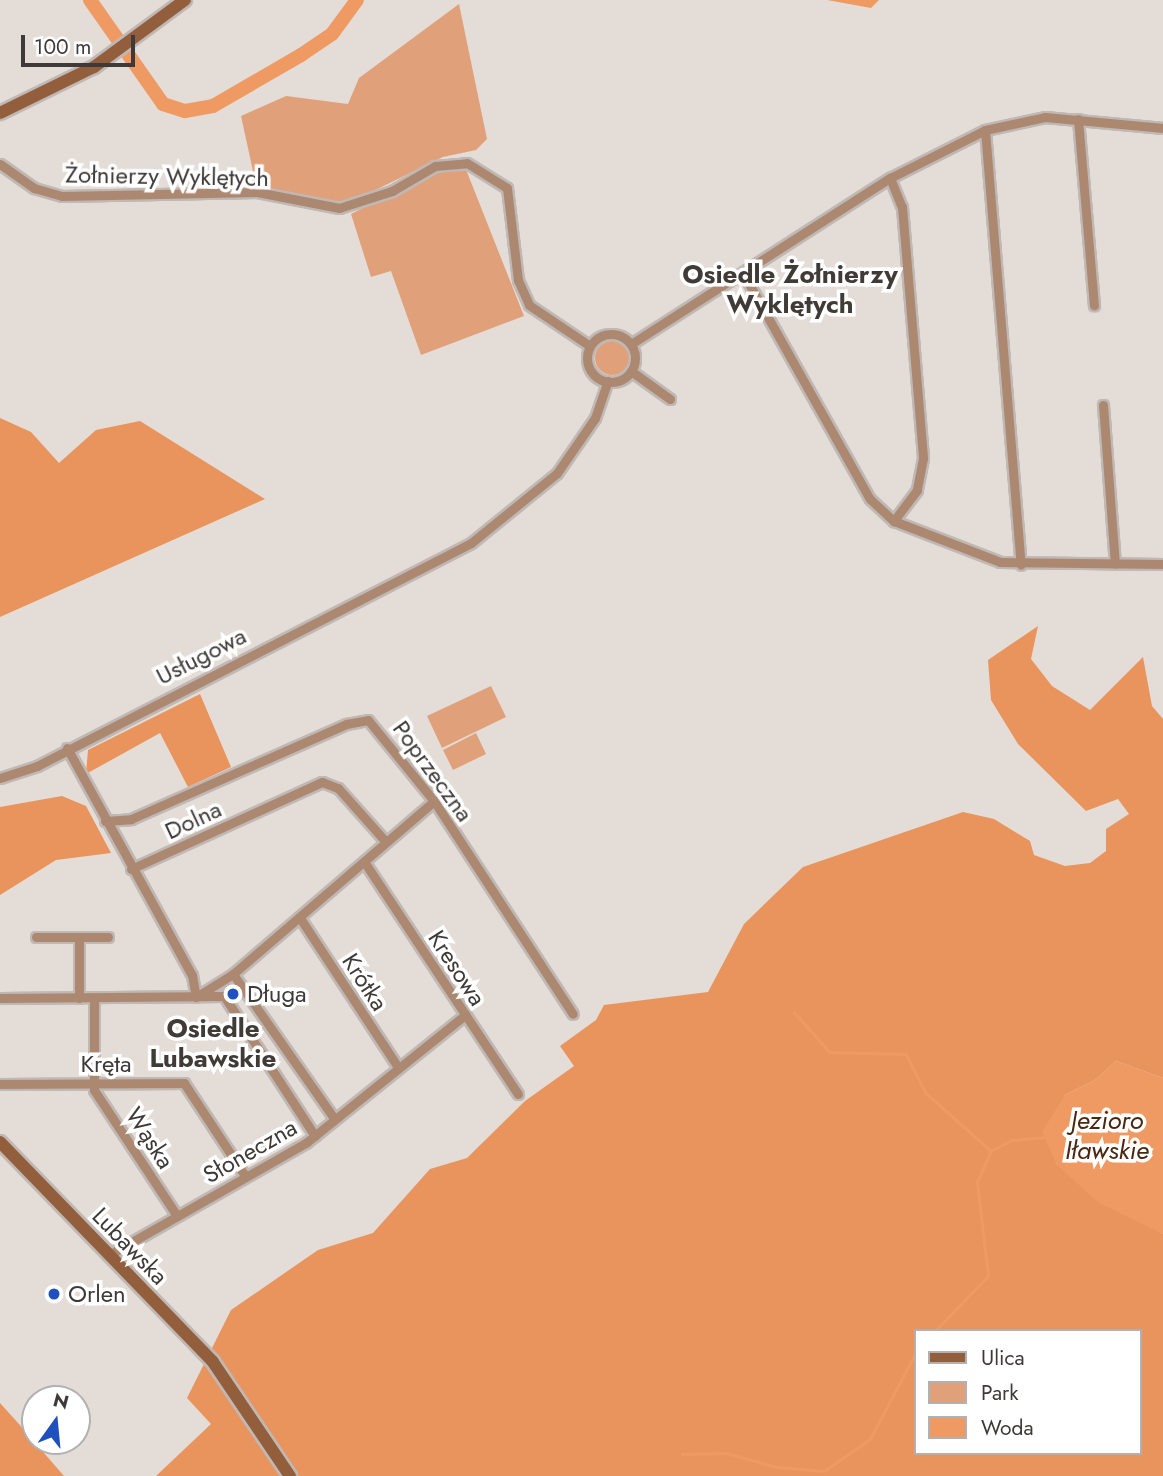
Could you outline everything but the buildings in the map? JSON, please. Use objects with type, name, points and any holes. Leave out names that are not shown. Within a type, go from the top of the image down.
[{"type":"main road","points":[[0,113],[50,90],[130,45],[185,0]]},
{"type":"main road","name":"Lubawska","points":[[0,1142],[103,1254]]},
{"type":"main road","name":"Lubawska","points":[[0,1152],[227,1382],[290,1476]]},
{"type":"street","points":[[631,344],[890,178],[985,130],[1045,117],[1163,128]]},
{"type":"street","points":[[1078,119],[1094,305]]},
{"type":"street","points":[[985,130],[1021,565]]},
{"type":"street","name":"Żołnierzy Wyklętych","points":[[0,164],[34,188],[61,196],[257,192],[339,208],[392,191],[435,166],[467,163],[507,188],[518,280],[529,305],[590,346]]},
{"type":"street","points":[[890,178],[902,207],[921,481],[894,521]]},
{"type":"street","points":[[743,273],[870,499],[894,521],[1021,565],[1163,564]]},
{"type":"street","points":[[631,344],[608,334],[590,346],[590,370],[608,381],[631,371]]},
{"type":"street","points":[[631,344],[631,371]]},
{"type":"street","points":[[631,371],[670,399]]},
{"type":"street","name":"Usługowa","points":[[0,778],[67,748],[352,600],[471,544],[520,508],[582,438],[608,381]]},
{"type":"street","points":[[1103,405],[1115,564]]},
{"type":"street","name":"Poprzeczna","points":[[105,821],[131,819],[360,719],[380,730],[434,801],[573,1014]]},
{"type":"street","points":[[67,748],[191,975],[196,997]]},
{"type":"street","name":"Dolna","points":[[131,869],[322,782],[338,788],[385,841]]},
{"type":"street","points":[[196,997],[233,974],[434,801]]},
{"type":"street","name":"Kresowa","points":[[365,863],[518,1094]]},
{"type":"street","name":"Krótka","points":[[300,918],[398,1067]]},
{"type":"street","points":[[36,937],[108,937]]},
{"type":"street","points":[[79,937],[79,998]]},
{"type":"street","points":[[233,974],[332,1117]]},
{"type":"street","points":[[0,998],[224,996],[243,987]]},
{"type":"street","points":[[224,996],[315,1136]]},
{"type":"street","points":[[93,1083],[94,998]]},
{"type":"street","name":"Słoneczna","points":[[103,1254],[177,1216],[315,1136],[332,1117],[465,1015]]},
{"type":"street","name":"Wąska","points":[[93,1083],[177,1216]]},
{"type":"street","name":"Kręta","points":[[0,1084],[184,1083],[245,1176]]},
{"type":"green space","points":[[459,4],[487,139],[476,150],[443,157],[359,198],[330,203],[256,185],[241,116],[286,96],[348,104],[359,78]]},
{"type":"green space","points":[[444,167],[465,167],[524,316],[421,355],[391,271],[371,277],[351,214]]},
{"type":"green space","points":[[612,341],[624,346],[629,358],[624,370],[612,375],[600,370],[595,358],[600,346]]},
{"type":"green space","points":[[491,686],[506,717],[442,748],[427,716]]},
{"type":"green space","points":[[476,733],[486,754],[453,770],[443,750]]},
{"type":"shaded area","points":[[0,418],[31,432],[59,463],[96,430],[140,421],[265,499],[0,617]]},
{"type":"shaded area","points":[[1038,626],[1031,659],[1052,686],[1090,710],[1143,657],[1152,706],[1163,719],[1163,1078],[1116,1061],[1095,1080],[1065,1095],[1048,1137],[1057,1165],[1163,1234],[1163,1476],[156,1476],[211,1424],[187,1398],[231,1310],[318,1250],[373,1233],[430,1169],[467,1158],[525,1101],[574,1066],[560,1046],[596,1020],[604,1005],[708,992],[744,924],[803,867],[963,812],[994,819],[1030,841],[1034,855],[1065,866],[1090,863],[1106,851],[1106,829],[1129,814],[1118,799],[1086,811],[1018,744],[991,700],[988,660]]},
{"type":"shaded area","points":[[200,694],[231,767],[188,787],[160,733],[86,774],[88,750]]},
{"type":"shaded area","points":[[62,796],[86,806],[111,853],[56,860],[0,895],[0,807]]},
{"type":"shaded area","points":[[0,1403],[21,1426],[21,1455],[46,1455],[64,1476],[0,1476]]},
{"type":"water","points":[[827,0],[879,0],[871,8]]},
{"type":"water","name":"Jezioro Iławskie","points":[[1116,1061],[1163,1078],[1163,1234],[1099,1203],[1057,1165],[1042,1132],[1065,1095],[1095,1080]]},
{"type":"waterway","points":[[90,0],[163,104],[185,111],[213,106],[301,55],[332,34],[357,0]]},
{"type":"waterway","points":[[794,1012],[830,1052],[906,1054],[926,1093],[991,1151],[1012,1140],[1048,1137]]},
{"type":"waterway","points":[[937,1329],[988,1276],[977,1182],[991,1151]]},
{"type":"waterway","points":[[682,1454],[727,1453],[776,1467],[824,1471],[870,1439],[914,1356]]},
{"type":"place","name":"Długa","points":[[233,994]]},
{"type":"place","name":"Orlen","points":[[54,1294]]},
{"type":"district","name":"Osiedle Żołnierzy Wyklętych","points":[[790,290]]},
{"type":"district","name":"Osiedle Lubawskie","points":[[213,1044]]}]
